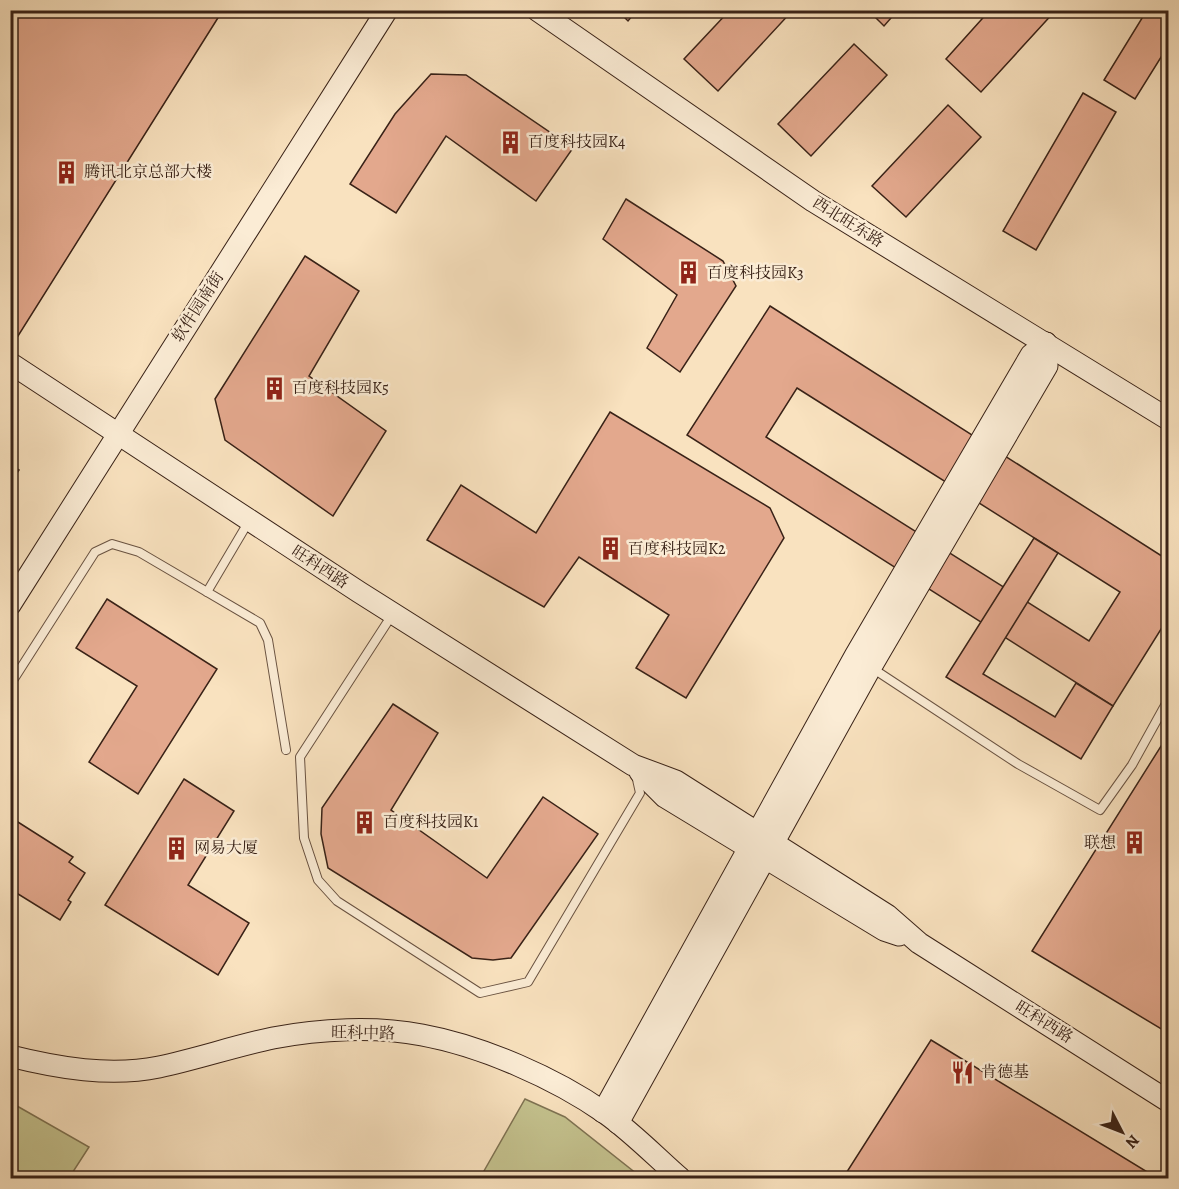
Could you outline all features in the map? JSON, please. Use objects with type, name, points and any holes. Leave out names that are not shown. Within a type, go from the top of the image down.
[{"type":"street","name":"软件园南街","points":[[10,605],[387,10]]},
{"type":"street","name":"西北旺东路","points":[[537,10],[813,201],[1168,419]]},
{"type":"street","points":[[611,1118],[762,846],[871,667],[1047,366],[1046,343]]},
{"type":"street","points":[[762,846],[855,656],[1031,355],[1046,343]]},
{"type":"street","name":"旺科西路","points":[[10,363],[393,614],[633,765],[665,797],[762,846],[884,930],[919,943],[1168,1101]]},
{"type":"street","name":"旺科中路","points":[[10,1056],[63,1067],[130,1071],[157,1067],[272,1039],[310,1033],[358,1031],[412,1034],[465,1047],[521,1067],[561,1085],[611,1118],[680,1179]]},
{"type":"lane","points":[[207,592],[250,521]]},
{"type":"lane","points":[[10,686],[95,552],[112,544],[140,552],[260,623],[268,640],[286,750]]},
{"type":"lane","points":[[393,614],[300,757],[304,837],[318,880],[337,901],[480,993],[528,982],[640,794],[633,765]]},
{"type":"lane","points":[[871,667],[1018,764],[1100,810],[1132,765],[1168,700]]},
{"type":"shaded area","points":[[525,1099],[565,1117],[642,1178],[480,1178]]},
{"type":"shaded area","points":[[10,1102],[89,1147],[69,1178],[11,1178]]},
{"type":"building","name":"腾讯北京总部大楼","points":[[10,10],[218,10],[221,13],[18,336],[10,332]]},
{"type":"building","points":[[617,10],[637,10],[628,21]]},
{"type":"building","points":[[730,10],[793,10],[718,91],[684,59]]},
{"type":"building","points":[[868,10],[898,10],[884,26]]},
{"type":"building","points":[[990,10],[1056,10],[981,92],[946,59]]},
{"type":"building","points":[[1147,10],[1168,10],[1168,46],[1135,99],[1104,80]]},
{"type":"building","points":[[854,44],[887,75],[811,156],[778,124]]},
{"type":"building","name":"百度科技园K4","points":[[431,74],[466,75],[573,148],[536,201],[446,136],[396,213],[350,184],[395,114]]},
{"type":"building","points":[[1083,93],[1116,112],[1036,250],[1003,231]]},
{"type":"building","points":[[948,105],[981,137],[906,217],[872,186]]},
{"type":"building","name":"百度科技园K3","points":[[626,199],[723,261],[736,286],[680,372],[647,348],[677,295],[603,239]]},
{"type":"building","name":"百度科技园K5","points":[[305,256],[359,291],[309,376],[386,431],[333,516],[225,440],[215,399]]},
{"type":"building","points":[[770,306],[1168,560],[1168,618],[1113,706],[687,435]],"holes":[[[797,388],[1120,592],[1089,641],[766,437]]]},
{"type":"building","name":"百度科技园K2","points":[[610,412],[770,508],[784,538],[686,698],[636,668],[669,615],[579,557],[544,607],[427,540],[461,485],[536,533]]},
{"type":"building","points":[[10,464],[19,470],[10,484]]},
{"type":"building","points":[[1034,538],[1058,553],[983,674],[1055,717],[1076,683],[1113,706],[1081,759],[946,677]]},
{"type":"building","points":[[107,599],[217,669],[138,794],[89,762],[137,686],[76,648]]},
{"type":"building","name":"百度科技园K1","points":[[393,704],[438,733],[391,810],[487,878],[543,797],[598,834],[511,958],[493,960],[472,958],[328,868],[321,834],[322,808]]},
{"type":"building","name":"联想","points":[[1168,735],[1168,1033],[1032,951]]},
{"type":"building","name":"网易大厦","points":[[184,779],[234,811],[188,885],[249,923],[218,975],[105,905]]},
{"type":"building","points":[[10,817],[73,857],[69,862],[85,873],[68,900],[71,902],[60,920],[10,889]]},
{"type":"building","points":[[931,1040],[1149,1173],[1146,1178],[843,1178]]},
{"type":"place","name":"百度科技园K4","points":[[510,142]]},
{"type":"place","name":"腾讯北京总部大楼","points":[[66,172]]},
{"type":"place","name":"百度科技园K3","points":[[689,273]]},
{"type":"place","name":"百度科技园K5","points":[[274,388]]},
{"type":"place","name":"百度科技园K2","points":[[610,549]]},
{"type":"place","name":"百度科技园K1","points":[[365,822]]},
{"type":"place","name":"联想","points":[[1134,843]]},
{"type":"place","name":"网易大厦","points":[[176,848]]},
{"type":"place","name":"肯德基","points":[[963,1072]]}]
